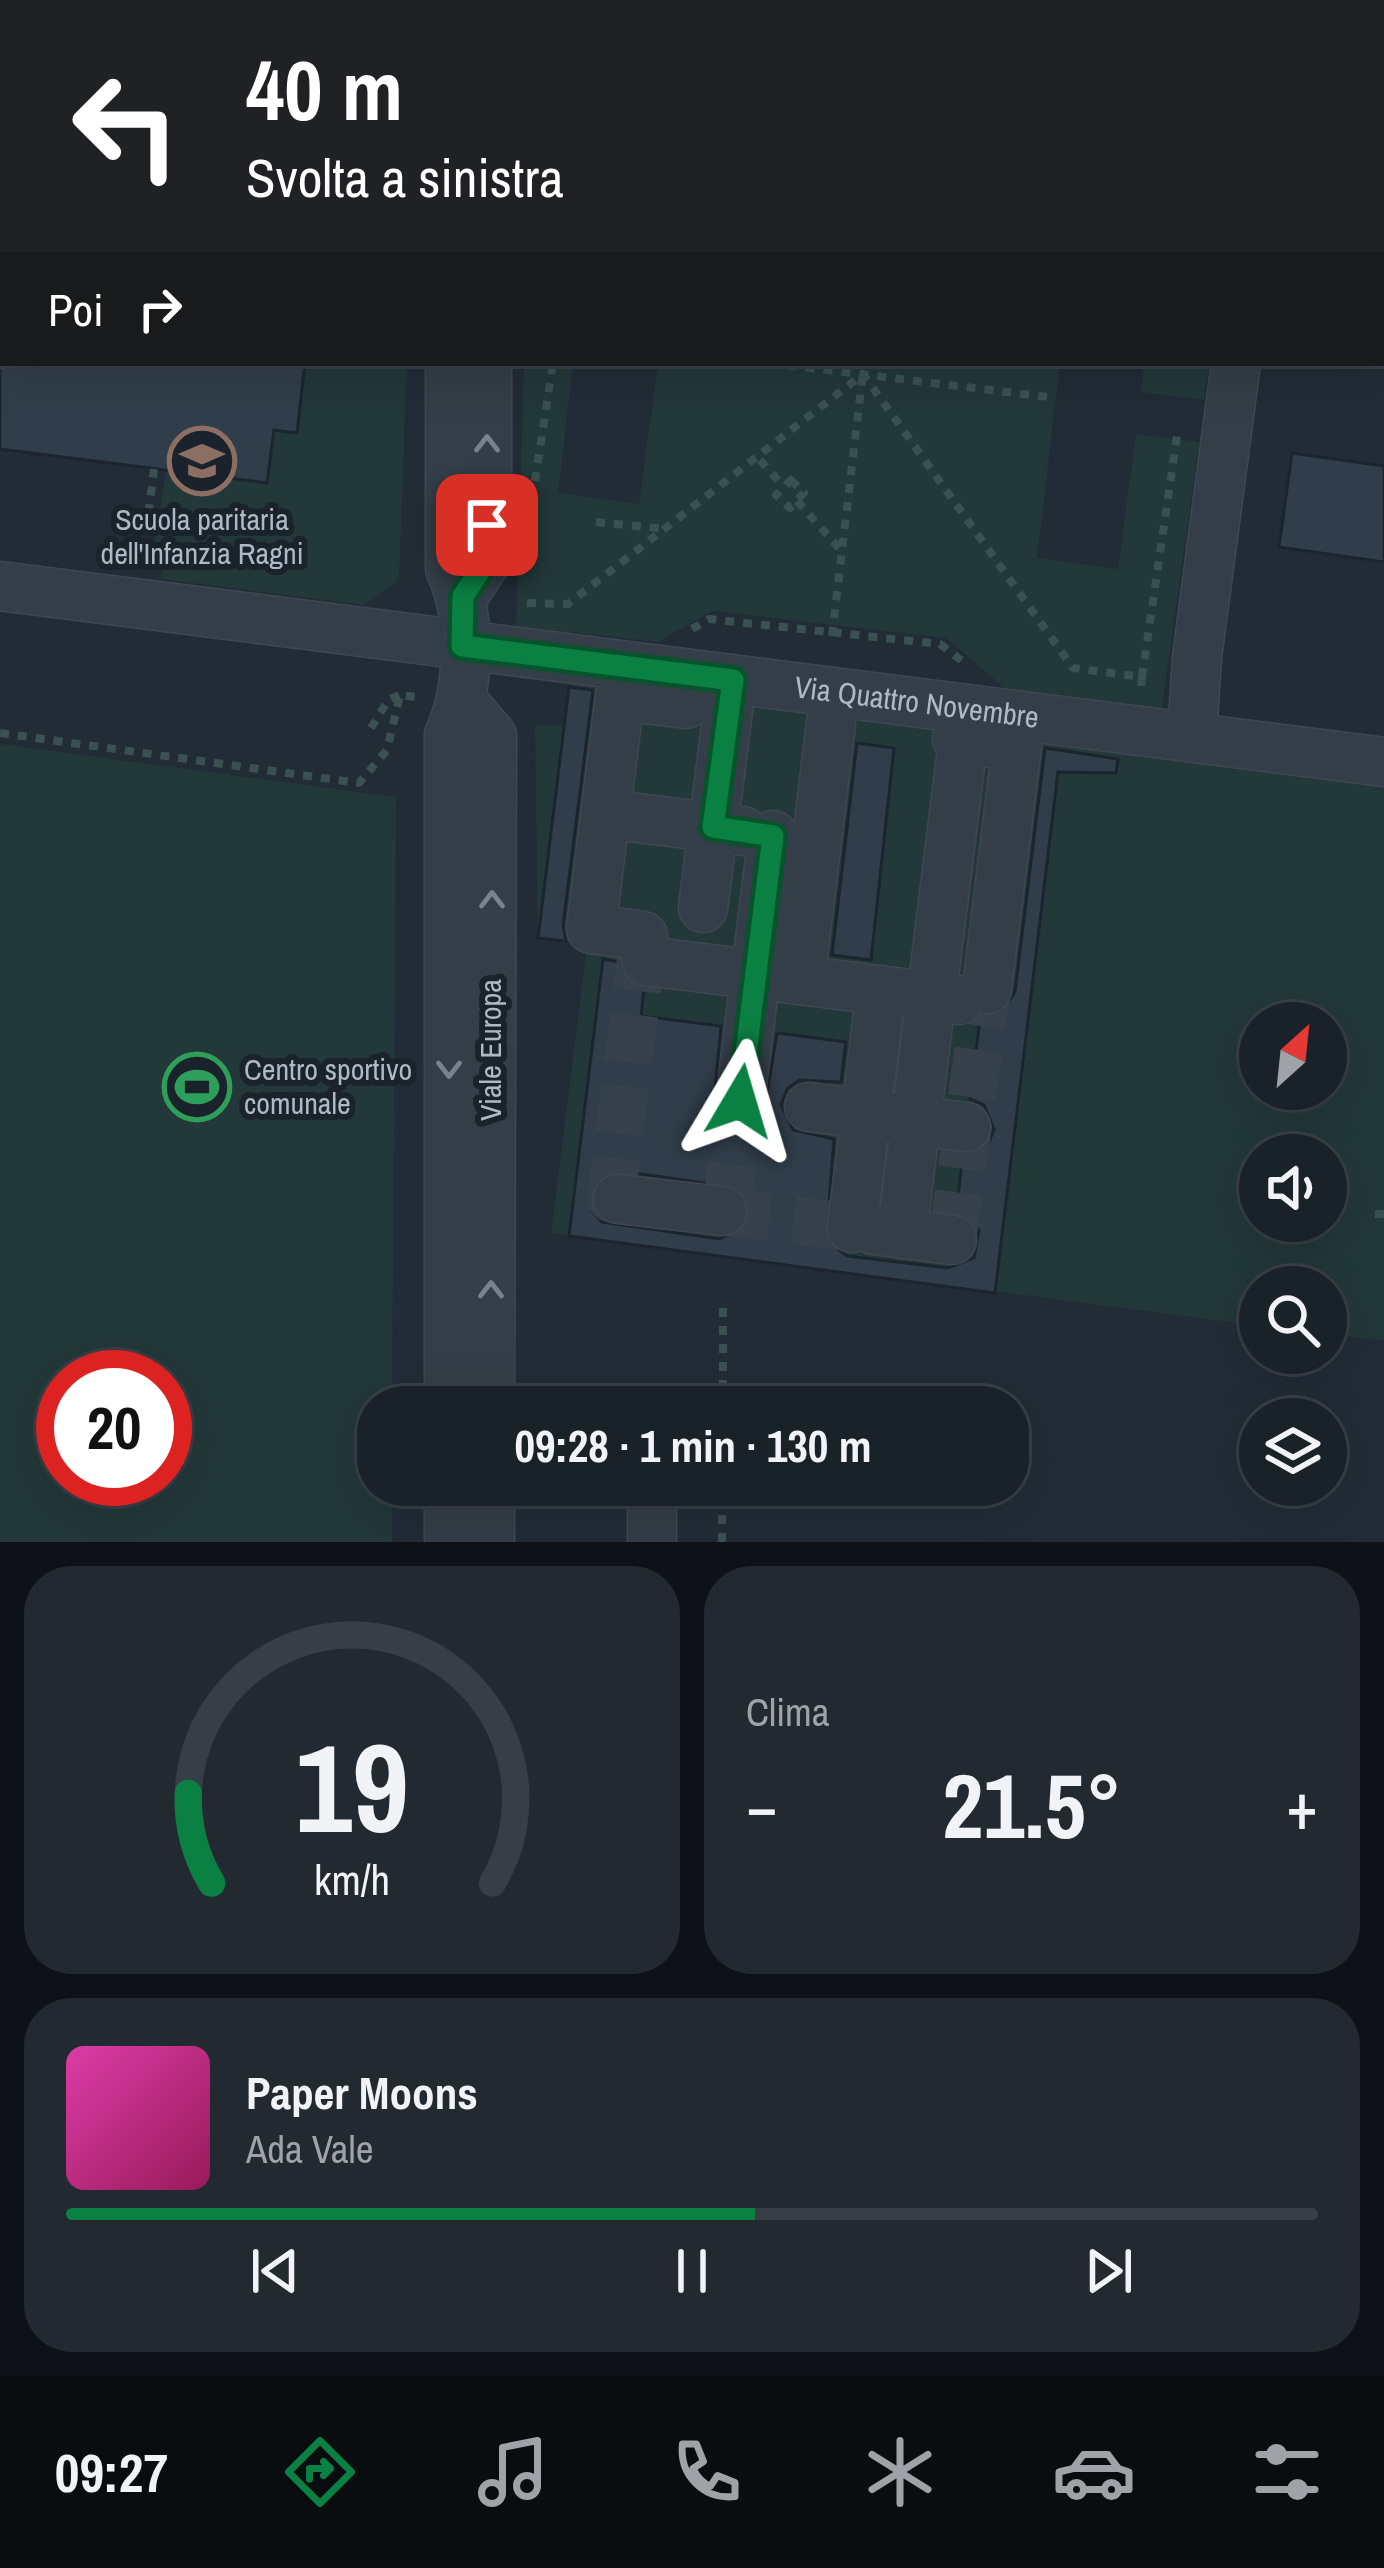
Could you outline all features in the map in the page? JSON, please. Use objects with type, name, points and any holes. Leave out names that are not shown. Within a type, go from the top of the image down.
[{"type":"street","name":"Viale Europa","points":[[449,1386],[449,735],[464,703],[463,596],[450,569],[450,366]]},
{"type":"street","name":"Viale Europa","points":[[463,596],[487,560],[487,366]]},
{"type":"street","points":[[1192,736],[1197,657],[1236,366]]},
{"type":"street","name":"Via Quattro Novembre","points":[[0,586],[462,646],[730,695],[965,724],[1138,729],[1384,762]]},
{"type":"street","points":[[651,956],[643,936],[591,929],[620,696],[730,695],[702,912],[719,931],[735,933],[762,975]]},
{"type":"street","name":"Viale Europa","points":[[464,703],[492,736],[490,1386]]},
{"type":"street","points":[[828,707],[762,975],[740,1100],[967,1127]]},
{"type":"street","points":[[651,956],[932,997],[984,996],[1017,746],[965,724],[932,997],[902,1234]]},
{"type":"street","points":[[605,814],[795,838]]},
{"type":"street","points":[[651,956],[670,913],[702,912]]},
{"type":"street","points":[[881,990],[849,1227],[952,1240]]},
{"type":"street","points":[[618,1198],[722,1211]]},
{"type":"street","points":[[449,1506],[449,1542]]},
{"type":"street","points":[[490,1506],[490,1542]]},
{"type":"path","points":[[795,366],[1056,398]]},
{"type":"path","points":[[828,707],[864,366]]},
{"type":"path","points":[[527,603],[568,604],[760,460],[863,374]]},
{"type":"path","points":[[863,374],[1073,668],[1142,677]]},
{"type":"path","points":[[1138,729],[1180,414]]},
{"type":"path","points":[[760,460],[784,487],[790,480],[805,493],[797,501],[841,550]]},
{"type":"path","points":[[144,549],[154,469]]},
{"type":"path","points":[[596,522],[668,530]]},
{"type":"path","points":[[371,728],[388,700],[400,695]]},
{"type":"path","points":[[723,1300],[723,1386]]},
{"type":"path","points":[[722,1506],[722,1542]]},
{"type":"green space","points":[[305,366],[407,366],[399,580],[363,605],[161,579],[164,552],[154,550],[166,470],[267,483],[274,430],[297,432]]},
{"type":"green space","points":[[524,366],[573,366],[558,493],[639,504],[658,366],[1060,366],[1037,558],[1118,569],[1136,434],[1199,442],[1161,715],[1015,697],[946,638],[713,611],[657,642],[571,632],[563,643],[516,633]]},
{"type":"green space","points":[[1144,366],[1209,366],[1204,400],[1141,392]]},
{"type":"green space","points":[[570,679],[1384,785],[1384,1341],[1347,1337],[1347,1266],[1239,1266],[1239,1323],[551,1233],[587,945],[538,938],[535,725],[564,725]]},
{"type":"green space","name":"Centro sportivo comunale","points":[[0,744],[396,797],[392,1386],[357,1386],[357,1506],[392,1506],[392,1542],[0,1542]]},
{"type":"building","points":[[0,366],[305,366],[297,433],[274,430],[267,483],[0,449]]},
{"type":"building","points":[[1292,453],[1384,466],[1384,562],[1279,547]]},
{"type":"building","points":[[569,687],[593,690],[563,925],[566,941],[538,938]]},
{"type":"building","points":[[857,743],[894,748],[871,960],[832,955]]},
{"type":"building","points":[[1045,748],[1118,759],[1116,773],[1058,772],[995,1293],[569,1236],[603,959],[619,962],[629,983],[644,989],[641,1016],[721,1026],[713,1111],[735,1129],[752,1127],[763,1117],[777,1033],[846,1042],[841,1082],[799,1080],[787,1089],[781,1105],[793,1130],[834,1139],[826,1240],[847,1256],[948,1268],[974,1258],[979,1230],[956,1212],[963,1155],[988,1145],[994,1129],[984,1105],[970,1099],[980,1019],[999,1015],[1015,992]],"holes":[[[621,1171],[738,1188],[748,1201],[745,1227],[719,1239],[602,1222],[592,1211],[590,1195],[606,1173]]]},
{"type":"tunnel","points":[[618,1199],[611,1198],[643,943]]},
{"type":"tunnel","points":[[952,1240],[987,989]]},
{"type":"tunnel","points":[[726,1212],[740,1101]]},
{"type":"tunnel","points":[[722,1211],[847,1227]]},
{"type":"place","name":"Scuola paritaria dell'Infanzia Ragni","points":[[202,461]]},
{"type":"place","name":"Centro sportivo comunale","points":[[197,1087]]},
{"type":"route","points":[[487,525],[487,560],[463,596],[462,646],[566,655],[733,680],[713,827],[773,836],[740,1101]]}]
